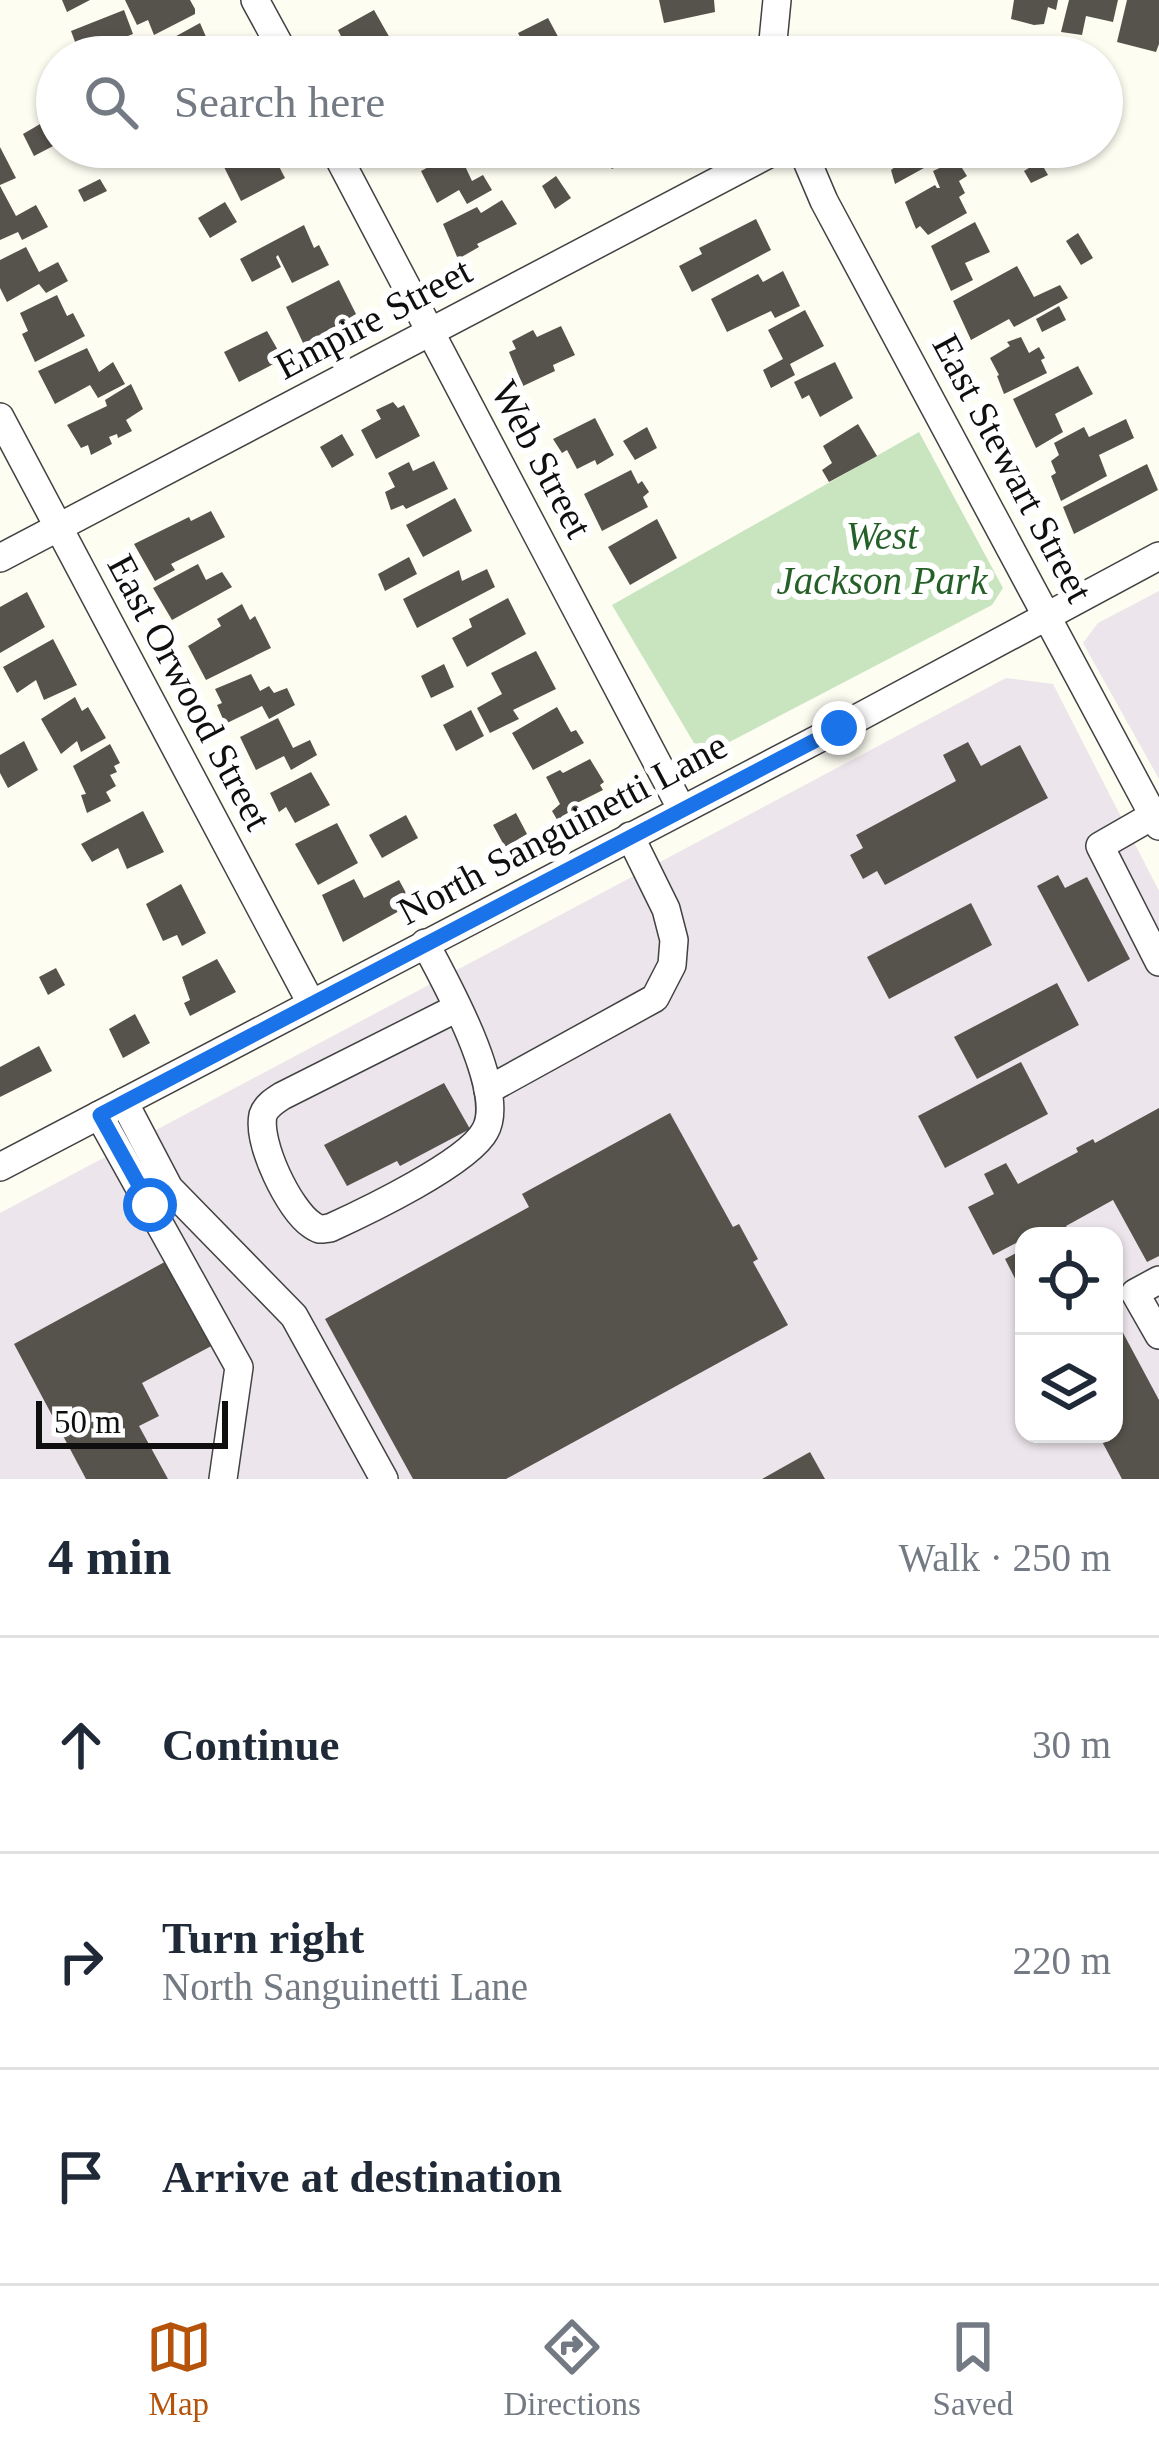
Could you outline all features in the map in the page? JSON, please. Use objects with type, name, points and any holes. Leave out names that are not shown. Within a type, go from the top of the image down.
[{"type":"street","points":[[256,0],[275,36]]},
{"type":"street","points":[[773,36],[777,0]]},
{"type":"street","name":"Web Street","points":[[344,168],[681,808]]},
{"type":"street","name":"Empire Street","points":[[0,557],[742,168]]},
{"type":"street","name":"East Stewart Street","points":[[809,168],[1156,820]]},
{"type":"street","name":"East Orwood Street","points":[[0,417],[311,1003]]},
{"type":"street","name":"North Sanguinetti Lane","points":[[0,1167],[1159,556]]},
{"type":"street","points":[[1156,820],[1100,846],[1159,962]]},
{"type":"street","points":[[488,1090],[655,998],[672,965],[674,940],[666,909],[630,836]]},
{"type":"street","points":[[425,943],[470,1032],[488,1090],[486,1131],[445,1167],[330,1228],[321,1229],[306,1220],[269,1160],[262,1134],[264,1112],[271,1103],[457,1008]]},
{"type":"street","points":[[112,1108],[239,1366],[223,1479]]},
{"type":"street","points":[[112,1108],[169,1188],[295,1316],[384,1479]]},
{"type":"street","points":[[1159,1280],[1136,1293],[1159,1336]]},
{"type":"shaded area","points":[[1159,591],[1159,779],[1083,643],[1098,623]]},
{"type":"shaded area","points":[[1006,678],[1053,684],[1159,891],[1159,1479],[0,1479],[0,1213]]},
{"type":"green space","name":"West Jackson Park","points":[[919,432],[1003,588],[992,605],[718,748],[694,743],[612,605]]},
{"type":"building","points":[[62,0],[90,0],[67,12]]},
{"type":"building","points":[[125,0],[190,0],[195,14],[154,35],[148,20],[137,25]]},
{"type":"building","points":[[659,0],[714,0],[715,12],[664,23]]},
{"type":"building","points":[[1014,0],[1058,0],[1056,10],[1048,7],[1044,24],[1034,25],[1011,19]]},
{"type":"building","points":[[1069,0],[1118,0],[1113,22],[1086,16],[1082,35],[1061,32]]},
{"type":"building","points":[[1127,0],[1159,0],[1156,52],[1123,44],[1123,36],[1118,36]]},
{"type":"building","points":[[124,10],[133,34],[73,36],[71,31]]},
{"type":"building","points":[[374,10],[389,36],[341,36],[338,30]]},
{"type":"building","points":[[548,18],[558,36],[520,36]]},
{"type":"building","points":[[200,23],[206,36],[176,36]]},
{"type":"building","points":[[36,126],[36,155],[34,156],[23,134]]},
{"type":"building","points":[[0,147],[16,178],[0,185]]},
{"type":"building","points":[[224,168],[280,168],[285,178],[241,201]]},
{"type":"building","points":[[466,168],[472,181],[483,175],[492,190],[467,204],[459,190],[437,203],[421,171]]},
{"type":"building","points":[[894,168],[924,168],[895,184]]},
{"type":"building","points":[[962,168],[967,176],[959,181],[965,193],[959,197],[967,213],[928,235],[920,226],[916,229],[905,202],[935,185],[940,188],[933,171]]},
{"type":"building","points":[[1044,168],[1048,175],[1031,183],[1024,171]]},
{"type":"building","points":[[556,176],[571,198],[555,209],[542,186]]},
{"type":"building","points":[[100,179],[107,191],[84,202],[78,190]]},
{"type":"building","points":[[0,186],[16,216],[36,205],[48,227],[22,240],[18,232],[0,240]]},
{"type":"building","points":[[502,200],[517,224],[458,259],[443,224],[477,207],[481,213]]},
{"type":"building","points":[[225,202],[237,222],[210,238],[198,218]]},
{"type":"building","points":[[756,219],[771,250],[692,292],[679,266],[702,254],[699,248]]},
{"type":"building","points":[[975,222],[990,252],[965,263],[973,280],[951,291],[931,246]]},
{"type":"building","points":[[304,225],[314,248],[319,245],[329,265],[292,283],[278,255],[281,267],[252,282],[240,259]]},
{"type":"building","points":[[1078,233],[1093,258],[1081,265],[1066,241]]},
{"type":"building","points":[[26,247],[39,272],[58,262],[68,281],[46,293],[39,284],[7,302],[0,288],[0,260]]},
{"type":"building","points":[[1017,266],[1034,297],[1060,285],[1068,298],[1014,327],[1009,319],[971,340],[953,301]]},
{"type":"building","points":[[783,271],[800,306],[775,318],[771,311],[727,332],[711,299],[758,274],[763,282]]},
{"type":"building","points":[[339,280],[356,314],[304,345],[286,307]]},
{"type":"building","points":[[57,295],[85,336],[35,362],[22,334],[28,331],[20,313]]},
{"type":"building","points":[[1059,306],[1066,320],[1042,332],[1036,319]]},
{"type":"building","points":[[805,310],[824,346],[790,364],[795,375],[771,388],[763,370],[783,359],[768,330]]},
{"type":"building","points":[[561,326],[575,355],[523,386],[509,352],[516,349],[512,341],[533,330],[537,337]]},
{"type":"building","points":[[267,331],[283,359],[239,382],[224,352]]},
{"type":"building","points":[[1021,337],[1029,353],[1039,347],[1047,373],[1004,394],[990,358],[1010,346],[1007,342]]},
{"type":"building","points":[[87,348],[99,372],[113,362],[125,384],[98,398],[90,385],[55,404],[38,371]]},
{"type":"building","points":[[835,362],[853,398],[820,417],[809,395],[802,399],[794,382]]},
{"type":"building","points":[[1078,366],[1093,394],[1055,414],[1063,432],[1036,448],[1013,399]]},
{"type":"building","points":[[131,384],[143,409],[126,420],[132,431],[109,437],[112,444],[91,455],[88,445],[81,448],[67,425],[107,406],[105,400]]},
{"type":"building","points":[[393,402],[398,408],[404,405],[420,436],[376,459],[361,430],[381,419],[376,410]]},
{"type":"building","points":[[595,418],[614,455],[577,469],[567,450],[562,453],[553,439]]},
{"type":"building","points":[[1126,419],[1134,438],[1099,455],[1107,476],[1061,501],[1051,476],[1056,473],[1051,461],[1059,455],[1054,443],[1084,427],[1089,437]]},
{"type":"building","points":[[858,424],[877,456],[829,482],[822,470],[832,463],[823,446]]},
{"type":"building","points":[[647,427],[657,448],[635,460],[623,441]]},
{"type":"building","points":[[342,434],[354,455],[332,468],[320,447]]},
{"type":"building","points":[[434,461],[448,489],[406,509],[403,505],[391,510],[385,492],[395,487],[388,473],[409,462],[413,471]]},
{"type":"building","points":[[1147,464],[1158,490],[1074,534],[1063,507]]},
{"type":"building","points":[[631,470],[649,492],[643,497],[648,507],[602,531],[584,494]]},
{"type":"building","points":[[455,498],[472,531],[423,557],[406,525]]},
{"type":"building","points":[[211,511],[225,537],[171,564],[175,570],[155,581],[134,544]]},
{"type":"building","points":[[657,519],[677,558],[630,585],[608,547]]},
{"type":"building","points":[[409,557],[417,574],[385,591],[378,574]]},
{"type":"building","points":[[198,564],[206,580],[222,572],[232,587],[172,620],[153,588]]},
{"type":"building","points":[[487,569],[495,587],[417,628],[403,599],[459,570],[462,581]]},
{"type":"building","points":[[27,592],[45,627],[0,653],[0,607]]},
{"type":"building","points":[[508,598],[526,634],[467,667],[452,638],[472,627],[469,619]]},
{"type":"building","points":[[242,604],[250,620],[255,616],[271,648],[206,680],[188,646],[221,626],[217,619]]},
{"type":"building","points":[[53,639],[77,685],[44,700],[36,680],[17,693],[3,667]]},
{"type":"building","points":[[536,651],[556,689],[513,710],[519,719],[490,733],[477,708],[502,694],[491,673]]},
{"type":"building","points":[[444,664],[454,687],[431,698],[421,676]]},
{"type":"building","points":[[251,674],[260,691],[269,686],[274,693],[287,688],[295,705],[269,719],[262,706],[225,724],[215,689]]},
{"type":"building","points":[[75,697],[82,711],[88,707],[106,738],[81,752],[77,741],[61,754],[41,719]]},
{"type":"building","points":[[557,707],[571,732],[576,730],[584,743],[533,770],[512,733]]},
{"type":"building","points":[[471,710],[484,736],[456,751],[443,725]]},
{"type":"building","points":[[278,718],[293,748],[310,740],[317,755],[291,770],[284,756],[256,770],[240,737]]},
{"type":"building","points":[[24,741],[38,770],[8,788],[0,773],[0,755]]},
{"type":"building","points":[[968,742],[981,766],[1020,745],[1048,798],[885,885],[877,871],[863,879],[850,855],[863,848],[856,835],[956,781],[943,755]]},
{"type":"building","points":[[110,744],[120,763],[110,775],[116,786],[106,792],[111,801],[87,813],[81,795],[86,794],[73,766]]},
{"type":"building","points":[[590,759],[604,782],[603,790],[577,803],[582,809],[559,823],[552,811],[560,804],[546,777]]},
{"type":"building","points":[[311,772],[330,805],[295,823],[286,807],[279,812],[270,793]]},
{"type":"building","points":[[143,811],[164,852],[127,869],[118,848],[92,862],[81,844]]},
{"type":"building","points":[[516,813],[527,834],[505,847],[493,825]]},
{"type":"building","points":[[406,815],[418,838],[382,858],[369,835]]},
{"type":"building","points":[[337,823],[358,863],[318,885],[295,844]]},
{"type":"building","points":[[1058,875],[1065,888],[1087,877],[1130,959],[1088,982],[1037,886]]},
{"type":"building","points":[[354,879],[364,898],[399,880],[412,904],[343,942],[322,895]]},
{"type":"building","points":[[181,884],[206,933],[182,946],[177,935],[163,941],[146,904]]},
{"type":"building","points":[[971,903],[992,945],[889,999],[867,957]]},
{"type":"building","points":[[217,959],[236,992],[190,1016],[182,977]]},
{"type":"building","points":[[56,968],[65,985],[48,995],[39,977]]},
{"type":"building","points":[[1057,983],[1079,1025],[977,1079],[954,1037]]},
{"type":"building","points":[[135,1014],[150,1043],[123,1058],[109,1029]]},
{"type":"building","points":[[39,1046],[52,1071],[0,1097],[0,1067]]},
{"type":"building","points":[[1021,1062],[1048,1114],[945,1168],[918,1116]]},
{"type":"building","points":[[444,1083],[470,1129],[400,1166],[397,1161],[347,1186],[324,1145]]},
{"type":"building","points":[[1159,1108],[1159,1256],[1147,1262],[1113,1200],[1066,1227],[1015,1227],[1015,1244],[993,1255],[968,1207],[994,1194],[984,1174],[1006,1163],[1018,1184],[1078,1152],[1076,1148],[1093,1139],[1095,1143]]},
{"type":"building","points":[[670,1113],[733,1227],[739,1224],[758,1259],[753,1262],[788,1325],[506,1479],[413,1479],[325,1319],[529,1207],[522,1194]]},
{"type":"building","points":[[1015,1254],[1015,1278],[1005,1259]]},
{"type":"building","points":[[172,1258],[217,1343],[142,1383],[159,1416],[139,1426],[168,1479],[86,1479],[14,1344]]},
{"type":"building","points":[[1123,1333],[1159,1400],[1159,1479],[1122,1479],[1103,1443],[1123,1443]]},
{"type":"building","points":[[810,1452],[825,1479],[762,1479]]},
{"type":"route","points":[[150,1205],[100,1115],[839,728]]}]
